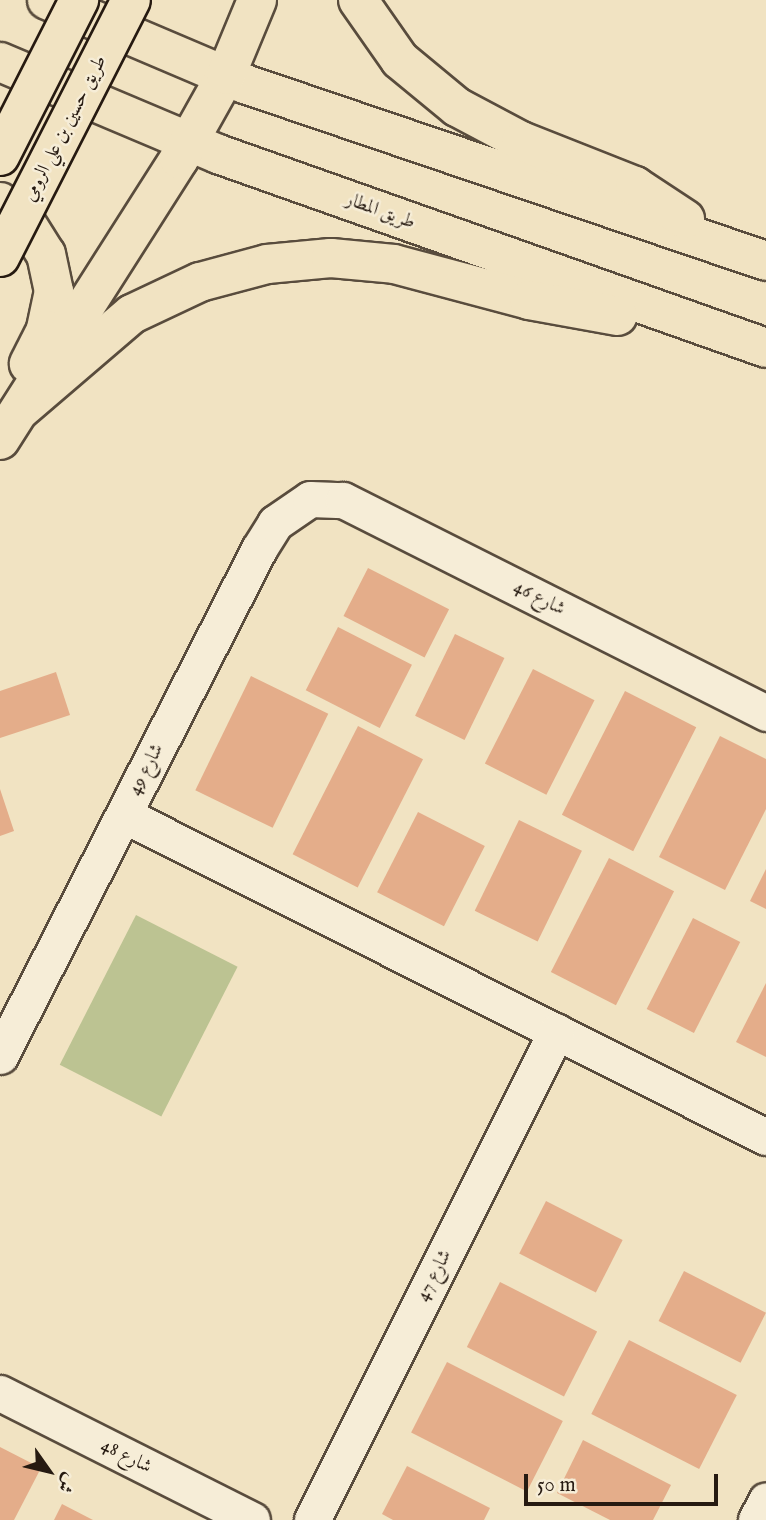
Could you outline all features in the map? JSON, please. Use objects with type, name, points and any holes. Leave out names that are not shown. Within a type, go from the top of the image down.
[{"type":"highway","points":[[47,0],[226,75],[766,261]]},
{"type":"highway","points":[[0,156],[79,0]]},
{"type":"highway","name":"طريق حسين بن علي الرومي","points":[[0,257],[131,0]]},
{"type":"highway","points":[[10,425],[188,142],[226,75],[257,0]]},
{"type":"highway","points":[[358,0],[400,60],[457,107],[521,141],[635,186],[674,210],[709,241]]},
{"type":"highway","name":"طريق المطار","points":[[0,62],[188,142],[689,323],[766,348]]},
{"type":"highway","points":[[0,202],[25,221],[46,254],[54,291],[46,330],[24,374],[10,425]]},
{"type":"highway","points":[[10,425],[102,336],[165,296],[236,272],[298,260],[394,264],[529,300],[689,323]]},
{"type":"street","name":"شارع 46","points":[[310,499],[343,500],[766,713]]},
{"type":"street","name":"شارع 49","points":[[0,1056],[258,549],[275,523],[310,499]]},
{"type":"street","points":[[124,815],[766,1137]]},
{"type":"street","name":"شارع 47","points":[[312,1520],[556,1032]]},
{"type":"street","name":"شارع 48","points":[[0,1393],[252,1520]]},
{"type":"street","points":[[756,1520],[766,1500]]},
{"type":"green space","points":[[136,915],[238,967],[161,1116],[60,1065]]},
{"type":"building","points":[[368,568],[449,609],[425,657],[343,616]]},
{"type":"building","points":[[338,627],[412,665],[380,728],[306,690]]},
{"type":"building","points":[[455,634],[504,658],[465,740],[415,716]]},
{"type":"building","points":[[533,669],[594,700],[546,795],[485,763]]},
{"type":"building","points":[[56,672],[70,715],[0,738],[0,691]]},
{"type":"building","points":[[251,676],[328,714],[273,828],[195,790]]},
{"type":"building","points":[[625,691],[696,727],[633,851],[562,815]]},
{"type":"building","points":[[358,726],[423,759],[358,887],[293,854]]},
{"type":"building","points":[[720,736],[766,759],[766,809],[725,890],[659,857]]},
{"type":"building","points":[[0,789],[14,831],[0,836]]},
{"type":"building","points":[[418,812],[485,846],[444,926],[377,892]]},
{"type":"building","points":[[519,820],[582,851],[538,941],[475,911]]},
{"type":"building","points":[[609,858],[674,891],[616,1005],[551,972]]},
{"type":"building","points":[[766,869],[766,909],[750,901]]},
{"type":"building","points":[[693,918],[740,942],[694,1033],[647,1009]]},
{"type":"building","points":[[766,983],[766,1057],[736,1042]]},
{"type":"building","points":[[546,1201],[623,1240],[596,1293],[519,1254]]},
{"type":"building","points":[[684,1271],[766,1313],[741,1363],[659,1321]]},
{"type":"building","points":[[500,1282],[597,1331],[564,1397],[467,1347]]},
{"type":"building","points":[[629,1340],[737,1395],[699,1469],[591,1414]]},
{"type":"building","points":[[447,1362],[563,1421],[527,1491],[411,1432]]},
{"type":"building","points":[[583,1440],[671,1485],[653,1520],[610,1520],[557,1493]]},
{"type":"building","points":[[0,1447],[41,1468],[14,1520],[0,1520]]},
{"type":"building","points":[[407,1466],[490,1508],[484,1520],[393,1520],[382,1514]]},
{"type":"building","points":[[62,1504],[93,1520],[54,1520]]}]
